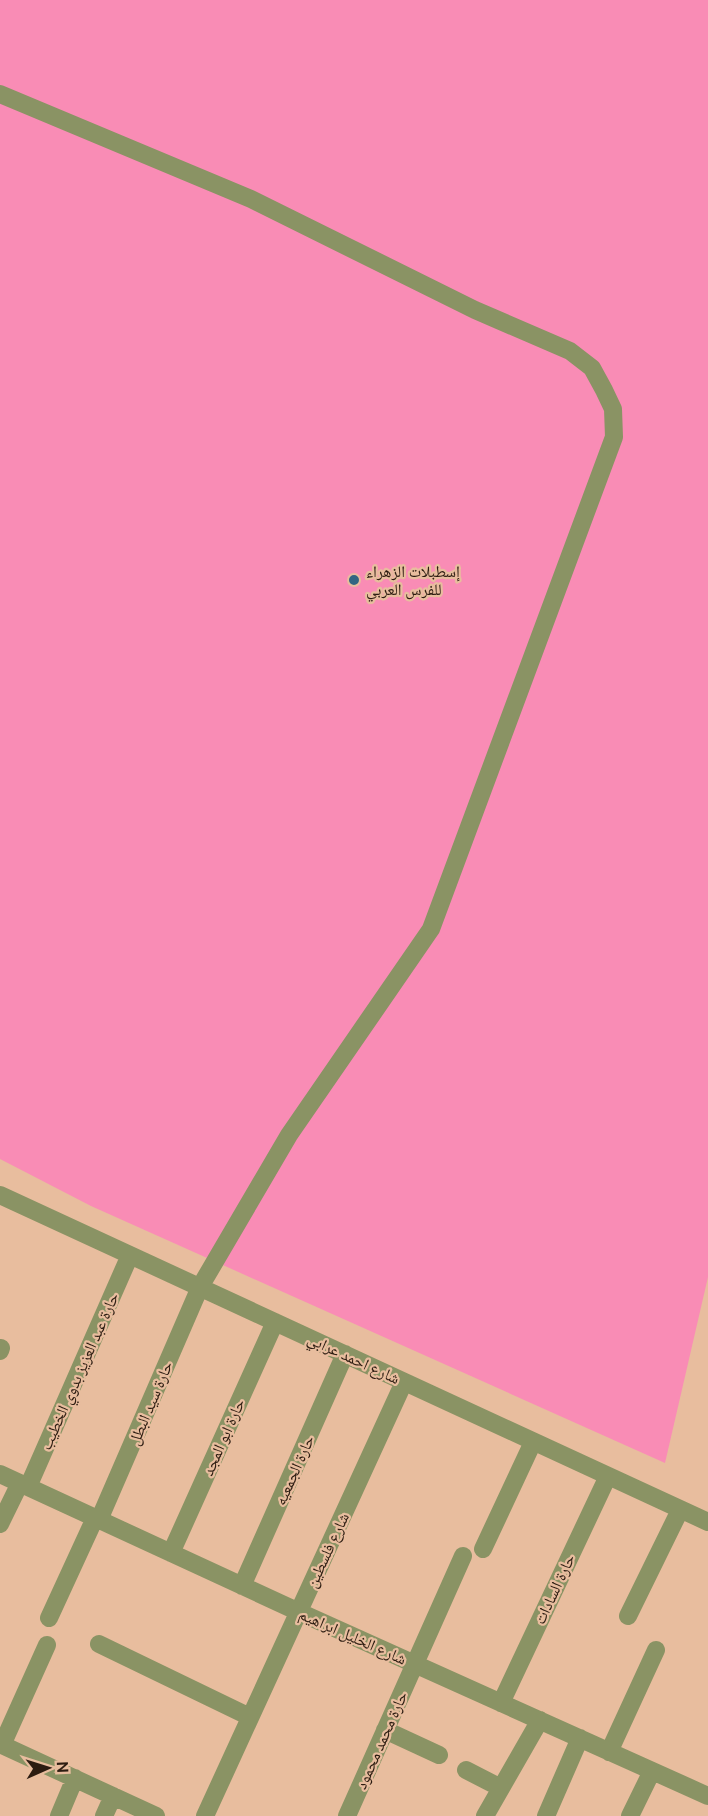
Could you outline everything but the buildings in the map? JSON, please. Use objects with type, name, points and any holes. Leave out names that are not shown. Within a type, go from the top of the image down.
[{"type":"street","name":"حارة سيد البطل","points":[[0,94],[250,199],[475,310],[570,351],[592,368],[613,409],[614,438],[431,929],[290,1135],[200,1287],[97,1519],[49,1618]]},
{"type":"street","name":"شارع احمد عرابي","points":[[0,1195],[708,1522]]},
{"type":"street","name":"حارة عبد العزيز بدوي الخطيب","points":[[0,1524],[24,1485],[130,1255]]},
{"type":"street","name":"حارة ابو المجد","points":[[171,1553],[274,1322]]},
{"type":"street","name":"حارة الجمعيه","points":[[242,1586],[345,1354]]},
{"type":"street","name":"شارع فلسطين","points":[[205,1816],[404,1382]]},
{"type":"street","points":[[483,1550],[533,1442]]},
{"type":"street","name":"شارع الخليل ابراهيم","points":[[0,1474],[299,1612],[708,1796]]},
{"type":"street","name":"حارة السادات","points":[[501,1703],[608,1476]]},
{"type":"street","points":[[628,1616],[681,1510]]},
{"type":"street","name":"حارة محمد محمود","points":[[347,1816],[463,1556]]},
{"type":"street","points":[[99,1644],[250,1717]]},
{"type":"street","points":[[47,1645],[1,1744],[156,1816]]},
{"type":"street","points":[[609,1752],[656,1650]]},
{"type":"street","points":[[485,1816],[540,1720]]},
{"type":"street","points":[[385,1730],[439,1755]]},
{"type":"street","points":[[546,1816],[580,1738]]},
{"type":"street","points":[[466,1770],[501,1788]]},
{"type":"street","points":[[630,1816],[652,1771]]},
{"type":"street","points":[[59,1816],[75,1778]]},
{"type":"street","points":[[104,1816],[113,1796]]},
{"type":"shaded area","name":"إسطبلات الزهراء للفرس العربي","points":[[0,0],[708,0],[708,1277],[665,1463],[91,1206],[0,1159]]},
{"type":"place","name":"إسطبلات الزهراء للفرس العربي","points":[[354,580]]}]
